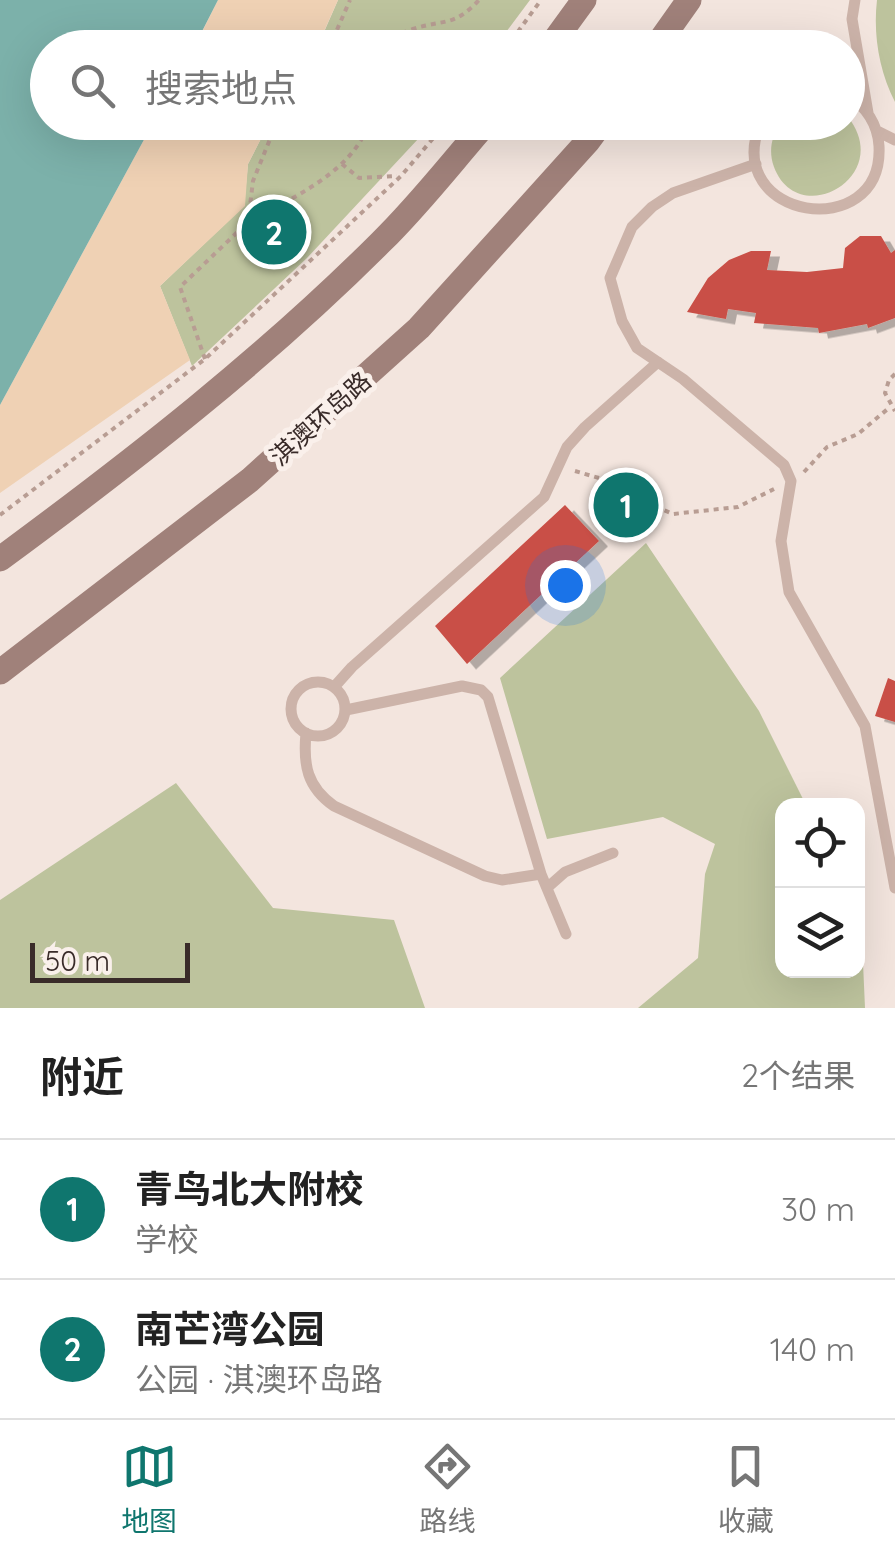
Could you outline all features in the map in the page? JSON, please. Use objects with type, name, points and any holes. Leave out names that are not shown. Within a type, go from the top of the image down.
[{"type":"main road","points":[[562,30],[584,0]]},
{"type":"main road","points":[[668,30],[689,0]]},
{"type":"main road","points":[[0,559],[226,385],[382,241],[471,140]]},
{"type":"main road","name":"淇澳环岛路","points":[[0,672],[250,480],[418,328],[589,140]]},
{"type":"lane","points":[[854,0],[854,30]]},
{"type":"lane","points":[[756,140],[756,164],[777,197],[813,212],[833,209],[866,188],[878,160],[877,131],[865,95]]},
{"type":"lane","points":[[877,131],[895,140]]},
{"type":"lane","points":[[756,164],[673,193],[652,207],[632,228],[620,251],[610,278],[614,299],[637,348],[784,465],[791,481],[781,540],[789,592],[864,726],[895,888]]},
{"type":"lane","points":[[334,686],[544,497],[567,448],[658,362]]},
{"type":"lane","points":[[326,682],[345,701],[346,710],[344,719],[332,732],[314,736],[294,720],[292,703],[308,683],[326,682]]},
{"type":"lane","points":[[346,710],[462,686],[481,690],[488,697],[541,874],[566,934]]},
{"type":"lane","points":[[306,733],[303,758],[308,778],[318,795],[334,806],[485,876],[502,880],[541,874]]},
{"type":"lane","points":[[548,886],[565,872],[613,852]]},
{"type":"path","points":[[337,30],[350,0]]},
{"type":"path","points":[[412,30],[465,15],[479,0]]},
{"type":"path","points":[[519,30],[541,0]]},
{"type":"path","points":[[248,222],[253,181],[269,140]]},
{"type":"path","points":[[205,359],[180,288],[248,222],[342,164],[361,140]]},
{"type":"path","points":[[0,515],[205,359],[401,176],[431,140]]},
{"type":"path","points":[[342,164],[359,178],[401,176]]},
{"type":"path","points":[[562,462],[578,473],[640,490],[659,508],[673,514],[738,507],[791,481],[827,447],[858,434],[893,409],[885,394],[895,374]]},
{"type":"green space","points":[[338,0],[530,0],[508,30],[325,30]]},
{"type":"green space","points":[[877,0],[895,0],[895,102],[879,52]]},
{"type":"green space","points":[[260,140],[417,140],[307,258],[192,366],[160,286],[244,206],[248,164]]},
{"type":"green space","points":[[773,140],[859,140],[860,159],[852,176],[838,188],[820,195],[802,195],[786,186],[771,155]]},
{"type":"green space","points":[[646,543],[759,711],[802,798],[775,798],[775,978],[864,978],[865,1008],[638,1008],[698,958],[705,874],[715,844],[663,817],[547,839],[500,678]]},
{"type":"green space","points":[[176,783],[273,908],[394,920],[425,1008],[0,1008],[0,900]]},
{"type":"sand","points":[[218,0],[338,0],[325,30],[203,30]]},
{"type":"sand","points":[[144,140],[260,140],[248,164],[245,206],[160,286],[190,360],[0,493],[0,405]]},
{"type":"water","points":[[0,0],[218,0],[203,30],[30,30],[30,140],[144,140],[0,405]]},
{"type":"building","points":[[860,236],[881,236],[891,253],[895,250],[895,318],[868,328],[867,324],[819,333],[818,328],[754,323],[756,313],[728,309],[726,319],[687,312],[708,278],[729,260],[751,251],[771,251],[767,270],[807,272],[843,268],[845,248]]},
{"type":"building","points":[[565,505],[599,541],[467,664],[435,626]]},
{"type":"building","points":[[888,678],[895,681],[895,722],[875,716]]},
{"type":"place","name":"南芒湾公园","points":[[274,232]]},
{"type":"place","name":"青鸟北大附校","points":[[626,505]]}]
